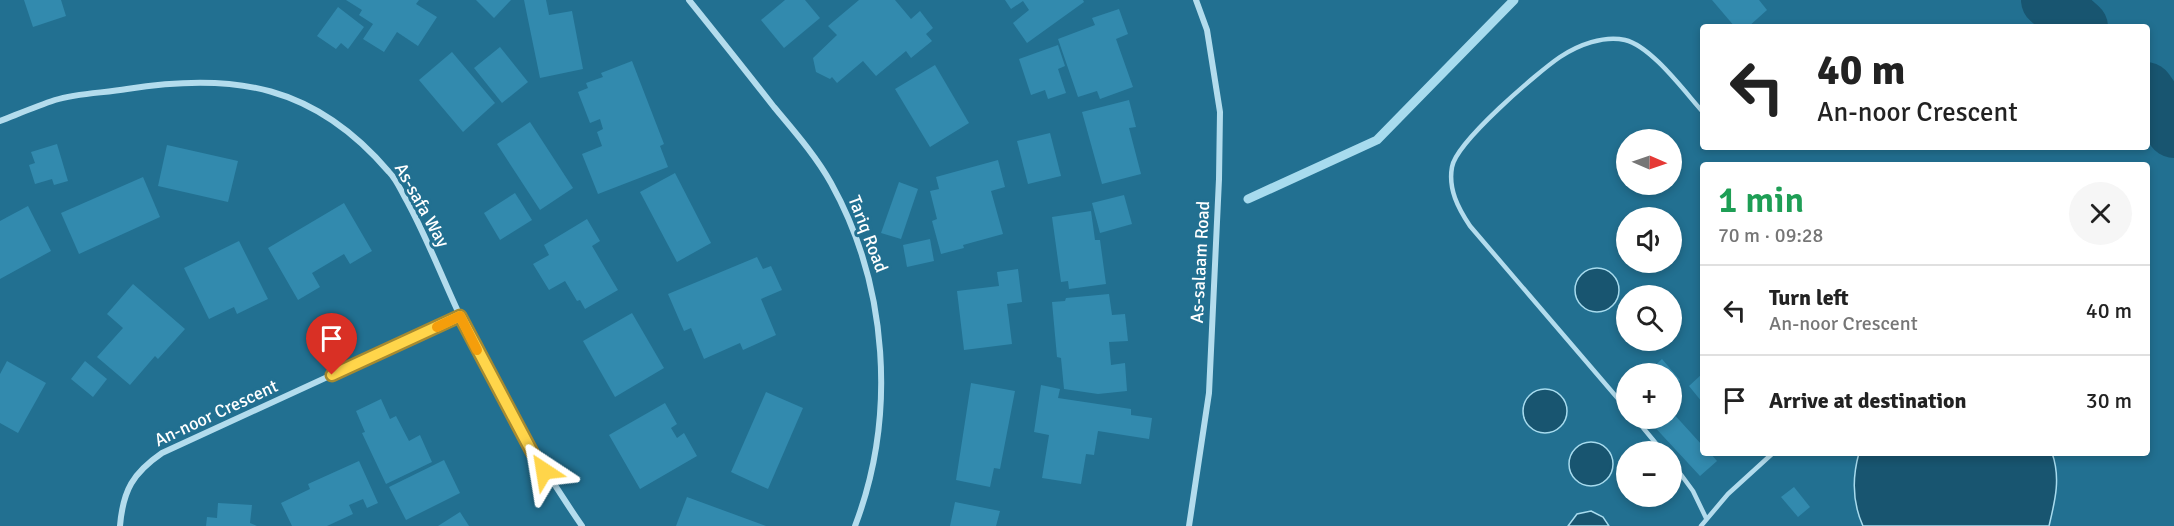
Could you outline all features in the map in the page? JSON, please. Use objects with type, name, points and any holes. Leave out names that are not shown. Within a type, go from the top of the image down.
[{"type":"street","name":"Tariq Road","points":[[689,0],[801,140],[830,181],[861,248],[872,288],[879,336],[881,382],[872,468],[855,526]]},
{"type":"street","name":"As-salaam Road","points":[[1189,526],[1209,393],[1220,157],[1220,112],[1207,30],[1196,0]]},
{"type":"street","name":"As-safa Way","points":[[0,121],[57,100],[161,84],[204,81],[246,84],[288,97],[320,113],[357,138],[391,173],[426,236],[460,316],[532,452],[582,526]]},
{"type":"street","name":"An-noor Crescent","points":[[120,526],[125,497],[132,480],[140,468],[162,453],[460,316]]},
{"type":"lane","points":[[1616,396],[1470,226],[1455,197],[1451,181],[1452,164],[1462,146],[1522,87],[1561,56],[1583,45],[1607,38],[1627,40],[1643,48],[1700,109]]},
{"type":"lane","points":[[1644,429],[1654,441]]},
{"type":"lane","points":[[1701,526],[1706,518],[1770,456]]},
{"type":"lane","points":[[1682,476],[1693,491],[1706,518]]},
{"type":"water","points":[[1597,268],[1605,270],[1617,282],[1616,299],[1605,310],[1597,312],[1589,310],[1577,298],[1575,290],[1577,282],[1589,270]]},
{"type":"water","points":[[1545,389],[1560,396],[1567,411],[1560,426],[1545,433],[1530,426],[1523,411],[1530,396]]},
{"type":"water","points":[[1591,442],[1606,449],[1613,464],[1606,479],[1591,486],[1576,479],[1569,464],[1576,449]]},
{"type":"water","points":[[1858,456],[2053,456],[2057,480],[2049,526],[1863,526],[1854,490]]},
{"type":"water","points":[[1591,511],[1603,517],[1609,526],[1568,526],[1577,514]]},
{"type":"building","points":[[24,0],[61,0],[66,16],[33,27]]},
{"type":"building","points":[[346,0],[419,0],[416,4],[437,17],[418,46],[397,32],[384,52],[363,39],[373,24],[359,15],[362,10]]},
{"type":"building","points":[[476,0],[511,0],[494,18]]},
{"type":"building","points":[[524,0],[546,0],[549,15],[572,11],[583,69],[540,78]]},
{"type":"building","points":[[785,0],[805,0],[820,18],[784,48],[761,20]]},
{"type":"building","points":[[859,0],[895,0],[911,19],[920,11],[933,28],[926,34],[932,41],[911,58],[906,51],[876,76],[863,61],[837,83],[832,77],[830,79],[816,72],[813,58],[837,35],[828,26]]},
{"type":"building","points":[[1005,0],[1083,0],[1084,2],[1027,43],[1013,23],[1029,10],[1023,1],[1011,9]]},
{"type":"building","points":[[1712,0],[1759,0],[1767,10],[1751,24],[1732,24]]},
{"type":"building","points":[[338,7],[364,27],[348,49],[341,43],[336,49],[317,36]]},
{"type":"building","points":[[1119,9],[1128,34],[1116,39],[1133,87],[1100,99],[1097,91],[1078,97],[1058,39],[1095,25],[1092,18]]},
{"type":"building","points":[[1058,45],[1065,66],[1058,69],[1066,93],[1048,99],[1045,90],[1031,95],[1019,59]]},
{"type":"building","points":[[500,47],[528,82],[502,103],[474,68]]},
{"type":"building","points":[[452,52],[495,103],[463,132],[419,80]]},
{"type":"building","points":[[632,61],[664,144],[660,146],[668,167],[598,194],[582,154],[602,146],[597,132],[603,129],[600,119],[590,123],[578,92],[588,88],[586,83],[603,77],[601,73]]},
{"type":"building","points":[[935,65],[969,123],[930,147],[895,89]]},
{"type":"building","points":[[1129,100],[1136,127],[1129,128],[1141,174],[1102,184],[1082,112]]},
{"type":"building","points":[[530,122],[573,188],[540,210],[497,144]]},
{"type":"building","points":[[1050,133],[1061,176],[1028,184],[1017,141]]},
{"type":"building","points":[[57,144],[68,181],[54,185],[52,179],[35,184],[29,165],[35,163],[31,152]]},
{"type":"building","points":[[167,145],[238,161],[228,202],[158,186]]},
{"type":"building","points":[[998,160],[1005,187],[991,191],[1003,234],[963,245],[964,248],[941,254],[932,221],[937,219],[930,191],[939,189],[936,177]]},
{"type":"building","points":[[675,173],[711,243],[677,262],[640,192]]},
{"type":"building","points":[[143,177],[160,217],[79,254],[61,213]]},
{"type":"building","points":[[899,182],[918,189],[901,239],[881,233]]},
{"type":"building","points":[[515,193],[532,220],[500,240],[484,213]]},
{"type":"building","points":[[1124,195],[1132,224],[1100,233],[1092,203]]},
{"type":"building","points":[[344,203],[372,251],[350,264],[344,254],[312,273],[320,287],[298,300],[268,248]]},
{"type":"building","points":[[28,206],[51,251],[0,279],[0,221]]},
{"type":"building","points":[[1091,211],[1095,240],[1100,240],[1106,284],[1069,289],[1068,281],[1061,282],[1052,217]]},
{"type":"building","points":[[587,219],[600,241],[592,246],[618,290],[585,309],[580,300],[577,301],[565,281],[549,290],[533,264],[549,255],[544,245]]},
{"type":"building","points":[[930,239],[934,261],[907,267],[903,245]]},
{"type":"building","points":[[239,241],[268,299],[237,314],[234,307],[209,319],[184,268]]},
{"type":"building","points":[[757,257],[763,269],[771,266],[782,290],[761,299],[776,335],[743,350],[740,343],[704,359],[691,328],[684,331],[668,294]]},
{"type":"building","points":[[1018,269],[1022,302],[1007,304],[1012,344],[964,350],[957,291],[999,286],[997,272]]},
{"type":"building","points":[[133,284],[185,329],[158,359],[155,356],[130,385],[97,357],[123,328],[107,314]]},
{"type":"building","points":[[1109,294],[1112,315],[1125,314],[1128,341],[1109,342],[1111,365],[1125,363],[1127,391],[1098,394],[1064,389],[1061,358],[1057,357],[1052,302],[1065,301],[1066,298]]},
{"type":"building","points":[[632,313],[664,368],[615,397],[583,341]]},
{"type":"building","points":[[7,361],[46,383],[18,433],[0,423],[0,374]]},
{"type":"building","points":[[85,361],[107,379],[93,397],[71,379]]},
{"type":"building","points":[[1700,376],[1700,400],[1689,386]]},
{"type":"building","points":[[971,383],[1015,391],[1000,469],[994,468],[990,487],[956,480]]},
{"type":"building","points":[[1041,385],[1060,389],[1058,398],[1131,409],[1131,415],[1152,418],[1149,439],[1098,431],[1094,455],[1086,454],[1081,484],[1042,478],[1049,435],[1034,432]]},
{"type":"building","points":[[766,392],[803,408],[768,489],[731,472]]},
{"type":"building","points":[[381,399],[390,419],[396,416],[409,441],[420,435],[432,462],[386,484],[362,433],[365,432],[356,411]]},
{"type":"building","points":[[665,403],[677,424],[671,428],[677,438],[684,433],[697,456],[640,489],[609,435]]},
{"type":"building","points":[[1682,423],[1700,443],[1700,456],[1713,456],[1717,461],[1700,476],[1682,457],[1682,441],[1668,441],[1656,429],[1682,429]]},
{"type":"building","points":[[444,460],[460,493],[406,520],[389,487]]},
{"type":"building","points":[[359,461],[378,503],[367,508],[363,499],[349,505],[353,514],[327,526],[292,526],[281,503],[310,489],[308,484]]},
{"type":"building","points":[[1794,487],[1810,507],[1798,517],[1781,497]]},
{"type":"building","points":[[687,497],[766,526],[676,526]]},
{"type":"building","points":[[955,502],[1000,511],[996,526],[950,526]]},
{"type":"building","points":[[218,503],[252,505],[250,523],[257,526],[206,526],[207,517],[217,518]]},
{"type":"building","points":[[460,512],[469,526],[438,526]]},
{"type":"waterway","points":[[1248,199],[1377,140],[1514,0]]},
{"type":"waterway","points":[[2049,0],[2077,24]]},
{"type":"waterway","points":[[2150,96],[2174,130]]},
{"type":"slow traffic","points":[[437,327],[460,316],[477,350]]},
{"type":"route","points":[[332,375],[460,316],[544,471]]}]
